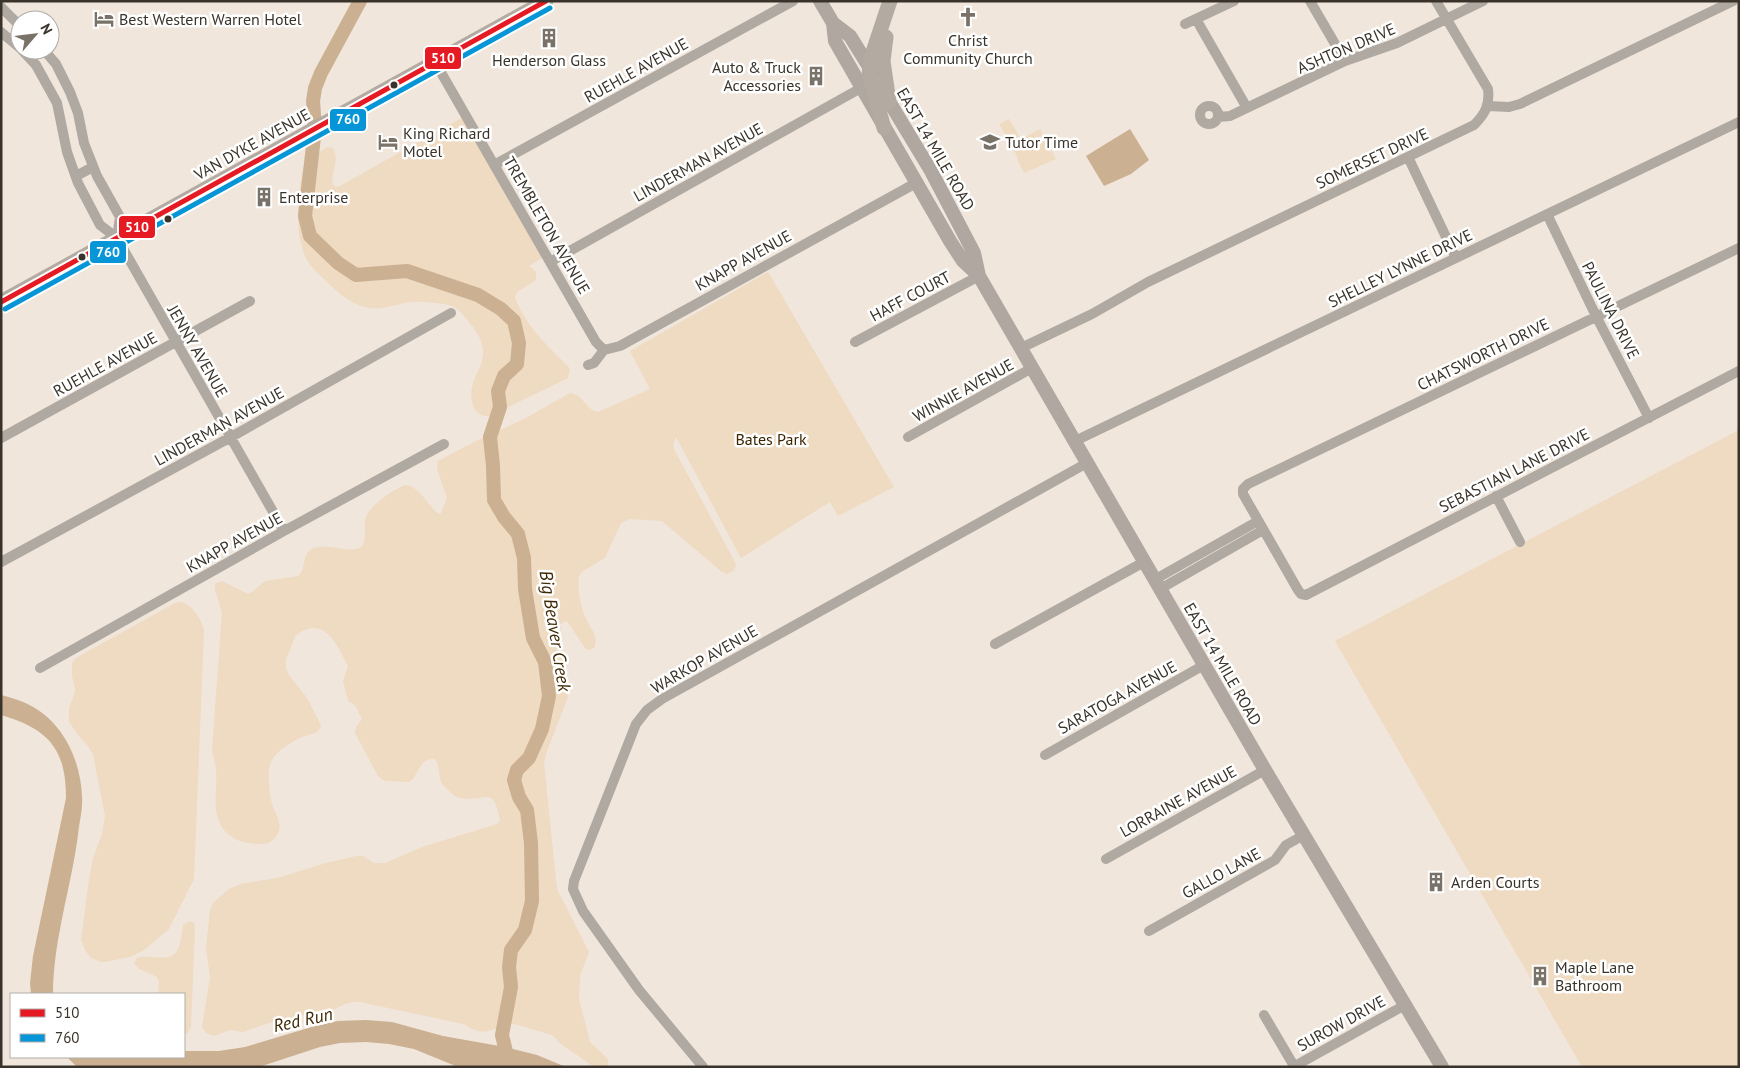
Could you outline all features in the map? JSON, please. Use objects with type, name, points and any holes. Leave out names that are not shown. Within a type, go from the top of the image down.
[{"type":"main road","name":"VAN DYKE AVENUE","points":[[1,302],[546,1]]},
{"type":"main road","name":"EAST 14 MILE ROAD","points":[[820,1],[833,23],[850,36],[931,171],[974,253],[979,276]]},
{"type":"main road","points":[[884,128],[870,82],[869,67],[890,1]]},
{"type":"main road","points":[[889,102],[883,70],[883,53],[898,1]]},
{"type":"main road","name":"EAST 14 MILE ROAD","points":[[833,23],[835,41],[884,128],[963,261],[979,276],[1265,770],[1442,1067]]},
{"type":"street","name":"RUEHLE AVENUE","points":[[494,165],[793,1]]},
{"type":"street","points":[[1185,24],[1234,1]]},
{"type":"street","points":[[1310,1],[1345,61]]},
{"type":"street","points":[[1436,1],[1488,89],[1488,106],[1509,107],[1520,104],[1732,1]]},
{"type":"street","name":"ASHTON DRIVE","points":[[1218,117],[1230,116],[1345,61],[1397,43],[1483,1]]},
{"type":"street","points":[[1,6],[10,17]]},
{"type":"street","points":[[1196,19],[1247,108]]},
{"type":"street","name":"JENNY AVENUE","points":[[32,60],[46,80],[57,103],[67,152],[76,176],[100,225],[116,238],[284,531]]},
{"type":"street","points":[[53,60],[70,92],[78,113],[84,143],[93,167],[120,217],[116,238]]},
{"type":"street","name":"TREMBLETON AVENUE","points":[[436,62],[596,342],[604,350]]},
{"type":"street","name":"LINDERMAN AVENUE","points":[[550,262],[861,88]]},
{"type":"street","points":[[57,103],[70,92]]},
{"type":"street","name":"SOMERSET DRIVE","points":[[1021,348],[1092,314],[1148,282],[1474,125],[1483,116],[1488,106]]},
{"type":"street","name":"SHELLEY LYNNE DRIVE","points":[[1075,441],[1739,122]]},
{"type":"street","points":[[1408,158],[1456,258]]},
{"type":"street","points":[[76,176],[93,167]]},
{"type":"street","name":"KNAPP AVENUE","points":[[588,365],[594,362],[604,350],[620,346],[916,182]]},
{"type":"street","name":"PAULINA DRIVE","points":[[1547,214],[1596,316],[1649,418]]},
{"type":"street","name":"CHATSWORTH DRIVE","points":[[1261,525],[1244,496],[1243,489],[1248,484],[1739,248]]},
{"type":"street","name":"HAFF COURT","points":[[855,342],[979,276]]},
{"type":"street","name":"RUEHLE AVENUE","points":[[1,438],[250,301]]},
{"type":"street","name":"LINDERMAN AVENUE","points":[[1,562],[231,437],[451,313]]},
{"type":"street","name":"WINNIE AVENUE","points":[[908,438],[1032,368]]},
{"type":"street","name":"SEBASTIAN LANE DRIVE","points":[[1261,525],[1298,590],[1303,595],[1311,593],[1739,371]]},
{"type":"street","name":"KNAPP AVENUE","points":[[40,668],[444,444]]},
{"type":"street","name":"WARKOP AVENUE","points":[[703,1067],[639,990],[583,911],[573,889],[574,881],[636,724],[647,710],[662,699],[1087,462]]},
{"type":"street","points":[[1496,496],[1520,542]]},
{"type":"street","points":[[1157,584],[1261,525]]},
{"type":"street","points":[[995,644],[1144,562]]},
{"type":"street","name":"SARATOGA AVENUE","points":[[1045,755],[1204,665]]},
{"type":"street","name":"LORRAINE AVENUE","points":[[1106,859],[1265,770]]},
{"type":"street","name":"GALLO LANE","points":[[1149,930],[1275,860],[1286,845],[1304,835]]},
{"type":"street","name":"SUROW DRIVE","points":[[1293,1066],[1405,1005]]},
{"type":"street","points":[[1264,1014],[1293,1066]]},
{"type":"green space","points":[[463,117],[544,257],[529,266],[536,272],[536,280],[517,292],[515,298],[531,327],[570,370],[568,378],[490,416],[485,416],[476,411],[472,402],[473,382],[482,360],[483,351],[474,328],[457,309],[452,306],[431,302],[410,302],[385,308],[370,308],[353,303],[335,290],[308,262],[299,235],[300,184],[305,161],[328,147],[333,148],[336,159],[332,178],[334,186],[338,187]]},
{"type":"green space","points":[[1009,119],[1021,139],[1040,129],[1056,159],[1024,173],[999,124]]},
{"type":"green space","name":"Bates Park","points":[[768,272],[894,487],[838,516],[830,502],[741,558],[676,437],[673,445],[675,451],[735,562],[736,566],[733,571],[727,574],[722,572],[662,521],[630,519],[621,523],[605,558],[583,571],[579,576],[582,608],[594,634],[595,644],[594,648],[589,650],[585,648],[567,621],[560,624],[568,697],[544,763],[557,889],[589,952],[580,976],[579,999],[590,1042],[608,1059],[608,1067],[594,1067],[561,1044],[552,1035],[514,1024],[483,1032],[463,1024],[360,1002],[345,1004],[323,1015],[302,1015],[278,1020],[243,1032],[230,1030],[214,1036],[206,1033],[202,1027],[210,977],[206,948],[210,910],[213,903],[229,889],[241,884],[281,877],[356,856],[363,856],[374,863],[385,863],[425,846],[497,824],[500,820],[491,798],[461,798],[448,790],[442,784],[435,759],[430,759],[423,763],[410,782],[385,781],[378,776],[355,733],[356,727],[362,719],[355,705],[348,701],[343,681],[348,666],[328,634],[314,628],[306,629],[296,635],[286,659],[286,668],[289,675],[307,698],[321,725],[320,729],[315,733],[292,742],[276,754],[271,762],[269,786],[271,800],[280,825],[278,834],[274,839],[266,843],[252,844],[235,839],[228,834],[218,820],[216,812],[216,769],[212,750],[222,612],[215,584],[222,581],[248,594],[266,581],[298,576],[303,569],[307,553],[314,548],[359,548],[364,543],[365,520],[371,509],[388,495],[405,485],[417,491],[435,511],[439,514],[441,513],[447,498],[437,469],[438,461],[524,419],[570,393],[578,396],[590,408],[598,412],[650,389],[630,351]]},
{"type":"green space","points":[[1739,430],[1739,1067],[1582,1067],[1335,641]]},
{"type":"green space","points":[[180,602],[189,605],[196,613],[204,631],[194,879],[169,929],[144,950],[130,957],[101,962],[91,958],[81,940],[93,858],[102,834],[105,816],[93,755],[69,722],[69,708],[75,689],[72,663],[76,658]]},
{"type":"green space","points":[[190,921],[194,923],[195,928],[191,1027],[188,1033],[185,1034],[185,993],[158,993],[159,982],[157,977],[139,969],[134,963],[137,958],[165,958],[175,954],[180,943],[183,925]]},
{"type":"shaded area","points":[[1130,129],[1149,160],[1131,174],[1104,186],[1086,156]]},
{"type":"shaded area","points":[[1,695],[20,701],[48,718],[58,729],[73,754],[81,783],[81,812],[75,855],[59,934],[53,993],[31,993],[30,983],[33,956],[66,798],[65,781],[58,753],[51,743],[31,727],[1,715]]},
{"type":"shaded area","name":"Red Run","points":[[366,1020],[392,1022],[443,1036],[505,1047],[537,1055],[566,1067],[458,1067],[414,1049],[366,1042],[340,1043],[320,1047],[259,1067],[77,1067],[68,1058],[185,1058],[185,1051],[219,1051],[245,1047],[338,1021]]},
{"type":"waterway","name":"Big Beaver Creek","points":[[360,1],[321,73],[315,88],[313,101],[315,128],[305,216],[310,236],[338,263],[356,275],[407,271],[478,295],[501,309],[514,321],[519,343],[517,364],[504,376],[498,391],[500,407],[490,437],[494,500],[504,517],[518,534],[524,558],[525,589],[533,638],[545,662],[549,696],[542,729],[529,758],[517,770],[514,780],[519,797],[527,810],[531,843],[532,901],[525,930],[511,950],[509,967],[511,987],[502,1035],[509,1064]]},
{"type":"transit line","name":"510","points":[[1,302],[546,1]]},
{"type":"transit line","name":"760","points":[[5,309],[550,8]]},
{"type":"place","name":"Christ Community Church","points":[[968,17]]},
{"type":"place","name":"Best Western Warren Hotel","points":[[104,19]]},
{"type":"place","name":"Henderson Glass","points":[[549,38]]},
{"type":"place","name":"Auto & Truck Accessories","points":[[816,76]]},
{"type":"place","name":"King Richard Motel","points":[[388,142]]},
{"type":"place","name":"Tutor Time","points":[[990,142]]},
{"type":"place","name":"Enterprise","points":[[264,197]]},
{"type":"place","name":"Arden Courts","points":[[1436,882]]},
{"type":"place","name":"Maple Lane Bathroom","points":[[1540,976]]}]
